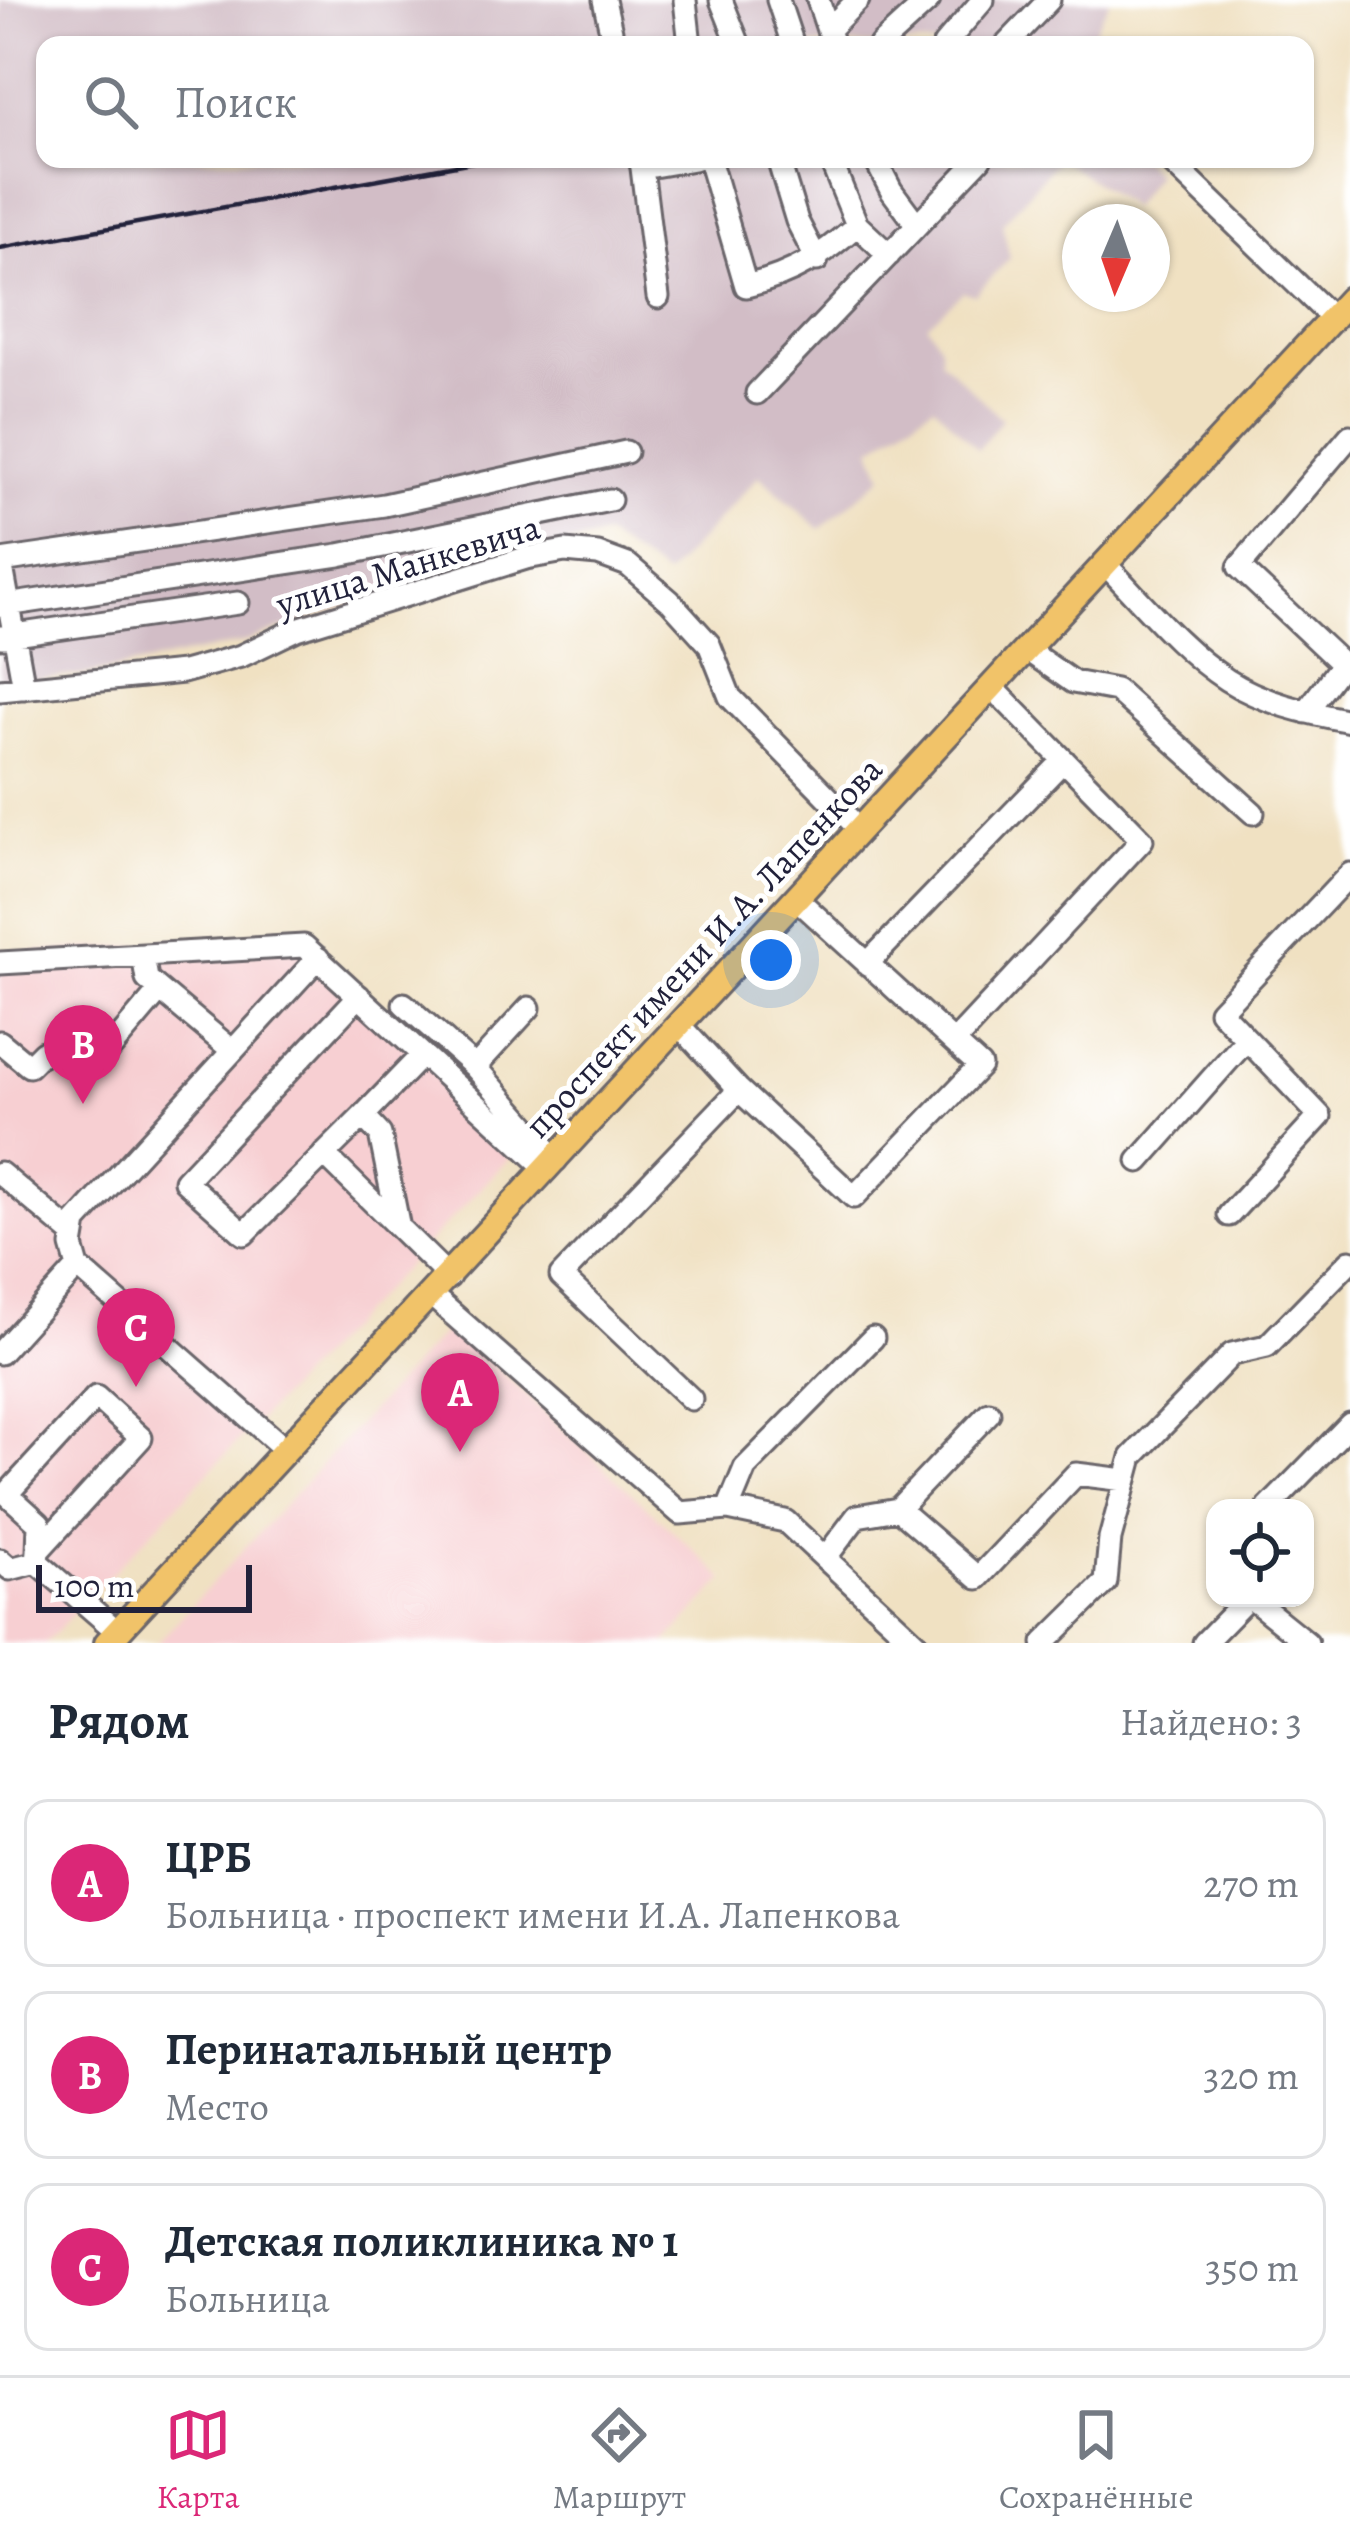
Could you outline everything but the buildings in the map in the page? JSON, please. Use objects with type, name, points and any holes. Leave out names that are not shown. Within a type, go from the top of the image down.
[{"type":"main road","name":"проспект имени И.А. Лапенкова","points":[[112,1638],[1344,309]]},
{"type":"street","points":[[604,0],[612,36]]},
{"type":"street","points":[[722,0],[736,36]]},
{"type":"street","points":[[778,0],[790,36]]},
{"type":"street","points":[[818,0],[830,36]]},
{"type":"street","points":[[831,36],[858,0]]},
{"type":"street","points":[[890,36],[929,0]]},
{"type":"street","points":[[952,36],[982,0]]},
{"type":"street","points":[[1015,36],[1049,0]]},
{"type":"street","points":[[683,4],[688,36]]},
{"type":"street","points":[[642,168],[658,297]]},
{"type":"street","points":[[712,168],[746,286],[783,278],[817,260],[857,225]]},
{"type":"street","points":[[781,168],[797,221],[817,260]]},
{"type":"street","points":[[834,168],[857,225],[889,255]]},
{"type":"street","points":[[887,168],[917,225]]},
{"type":"street","points":[[757,393],[971,168]]},
{"type":"street","points":[[1179,168],[1344,309]]},
{"type":"street","points":[[1306,712],[1342,664],[1239,567],[1350,436]]},
{"type":"street","points":[[24,688],[7,636],[0,561],[384,505],[626,452]]},
{"type":"street","points":[[4,606],[339,555],[610,500]]},
{"type":"street","name":"улица Манкевича","points":[[0,690],[183,672],[241,656],[297,629],[526,558],[565,551],[598,554],[628,565],[670,601],[709,644],[730,697],[860,830]]},
{"type":"street","points":[[1106,565],[1188,650],[1228,680],[1258,696],[1350,722]]},
{"type":"street","points":[[7,636],[238,603]]},
{"type":"street","points":[[1028,650],[1073,682],[1116,690],[1253,813]]},
{"type":"street","points":[[956,1040],[1142,840],[993,688]]},
{"type":"street","points":[[867,964],[1064,760]]},
{"type":"street","points":[[1229,1215],[1320,1116],[1220,1011],[1350,874]]},
{"type":"street","points":[[681,1027],[739,1090],[854,1197],[980,1066],[797,899]]},
{"type":"street","points":[[0,963],[304,946],[552,1165]]},
{"type":"street","points":[[143,955],[147,979],[233,1051]]},
{"type":"street","points":[[286,1450],[78,1267],[74,1235],[76,1222],[318,958]]},
{"type":"street","points":[[0,1042],[29,1066],[43,1052],[82,1047],[99,1062],[160,990]]},
{"type":"street","points":[[358,996],[185,1181],[244,1234],[422,1054]]},
{"type":"street","points":[[404,1004],[476,1067],[552,1165]]},
{"type":"street","points":[[476,1067],[529,1008]]},
{"type":"street","points":[[1139,1161],[1247,1039]]},
{"type":"street","points":[[692,1399],[561,1276],[739,1090]]},
{"type":"street","points":[[363,1116],[380,1134],[399,1228]]},
{"type":"street","points":[[324,1154],[449,1276]]},
{"type":"street","points":[[0,1173],[74,1235]]},
{"type":"street","points":[[1044,1643],[1106,1582],[1110,1539],[1132,1457],[1232,1354],[1267,1346],[1350,1261]]},
{"type":"street","points":[[0,1353],[78,1267]]},
{"type":"street","points":[[431,1295],[680,1513],[728,1509],[785,1521],[916,1643]]},
{"type":"street","points":[[728,1509],[745,1468],[873,1338]]},
{"type":"street","points":[[0,1588],[33,1559],[141,1438],[96,1397],[7,1494],[39,1523],[33,1559]]},
{"type":"street","points":[[826,1557],[857,1516],[898,1509],[989,1413]]},
{"type":"street","points":[[1277,1499],[1350,1424]]},
{"type":"street","points":[[898,1509],[978,1579],[1076,1474],[1125,1480]]},
{"type":"street","points":[[33,1559],[112,1638]]},
{"type":"street","points":[[0,1560],[10,1569],[33,1559]]},
{"type":"street","points":[[1204,1643],[1241,1607]]},
{"type":"street","points":[[1261,1607],[1307,1643]]},
{"type":"shaded area","points":[[0,0],[1110,0],[1092,36],[36,36],[36,168],[1050,168],[1002,224],[1010,258],[975,295],[963,292],[927,325],[940,345],[941,360],[1002,419],[978,450],[934,405],[872,448],[883,476],[820,529],[759,476],[666,576],[605,536],[440,572],[243,643],[87,675],[0,682]]},
{"type":"shaded area","points":[[1073,168],[1150,168],[1156,174],[1133,204],[1127,204]]},
{"type":"shaded area","points":[[306,937],[520,1147],[45,1643],[0,1643],[0,953]]},
{"type":"shaded area","points":[[450,1325],[725,1579],[666,1643],[157,1643]]},
{"type":"railway","points":[[0,248],[440,168]]},
{"type":"place","name":"Перинатальный центр","points":[[83,1104]]},
{"type":"place","name":"Детская поликлиника № 1","points":[[136,1387]]},
{"type":"place","name":"ЦРБ","points":[[460,1452]]}]
